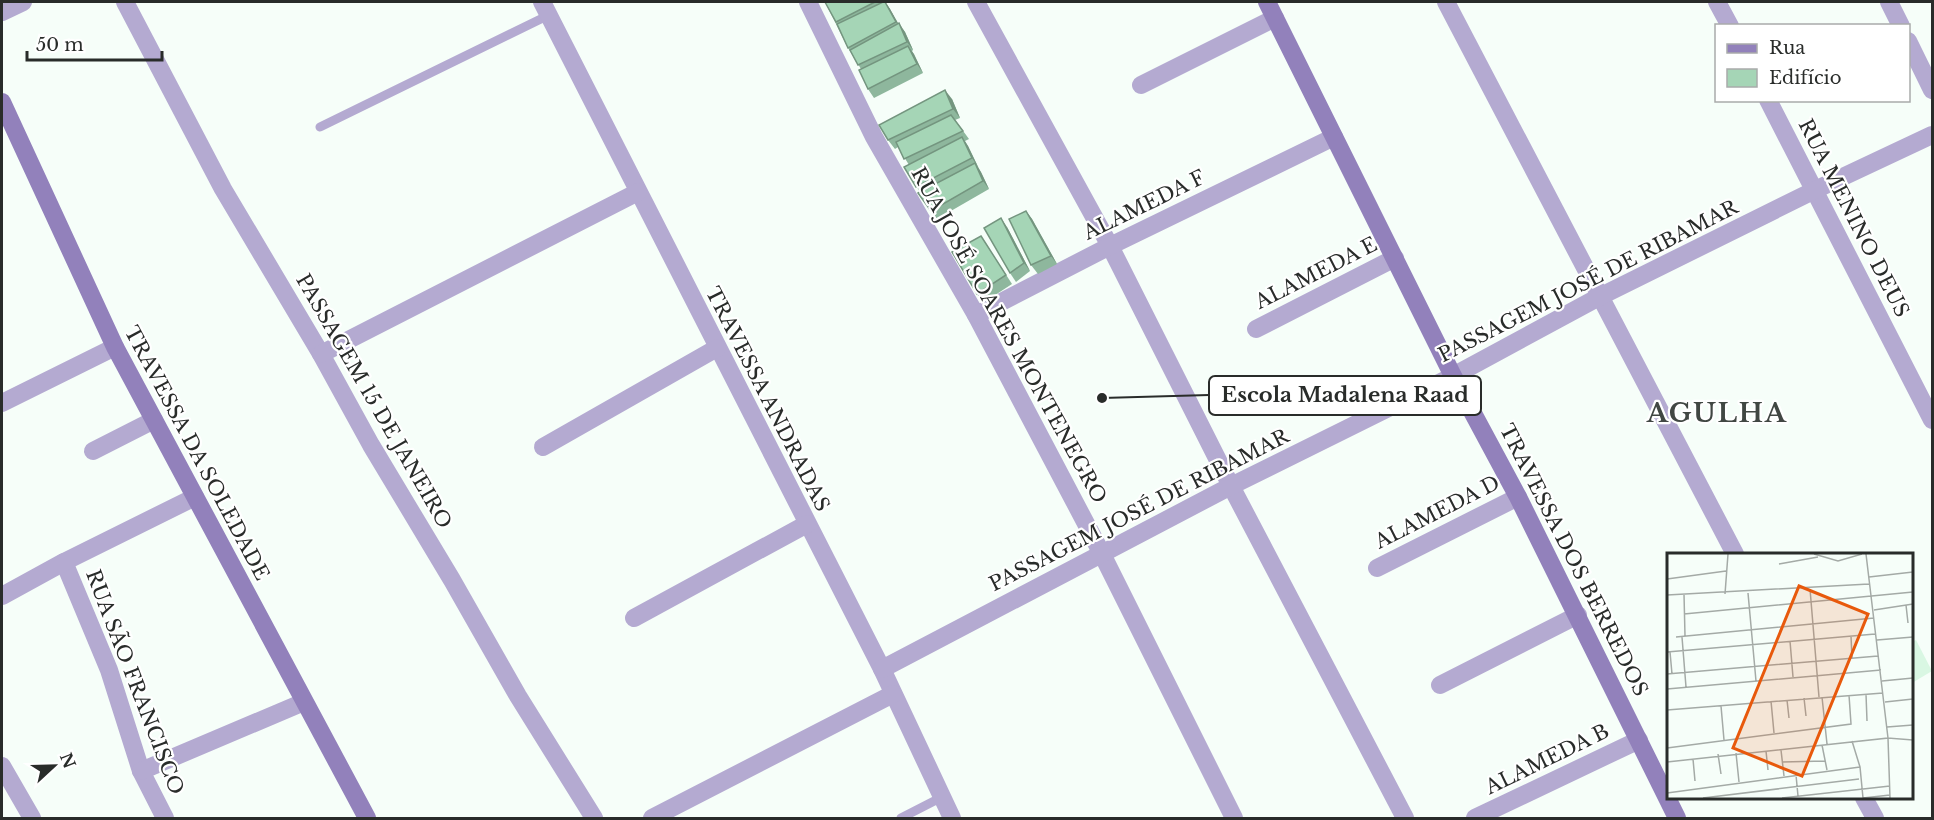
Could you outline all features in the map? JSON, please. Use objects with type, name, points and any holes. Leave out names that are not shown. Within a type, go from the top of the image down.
[{"type":"street","points":[[2,12],[23,2]]},
{"type":"street","name":"PASSAGEM 15 DE JANEIRO","points":[[124,2],[223,189],[321,354],[371,445],[453,580],[518,696],[594,819]]},
{"type":"street","name":"RUA JOSÉ SOARES MONTENEGRO","points":[[808,2],[874,136],[976,315],[1102,554],[1234,819]]},
{"type":"street","points":[[976,2],[1110,246],[1231,486],[1405,819]]},
{"type":"street","points":[[1446,2],[1734,553]]},
{"type":"street","points":[[1717,2],[1729,24]]},
{"type":"street","points":[[1889,2],[1900,24]]},
{"type":"street","name":"TRAVESSA ANDRADAS","points":[[545,8],[882,669],[952,819]]},
{"type":"street","points":[[1141,85],[1271,10]]},
{"type":"street","name":"TRAVESSA DOS BERREDOS","points":[[1271,10],[1453,376],[1578,615],[1667,798]]},
{"type":"street","points":[[1910,45],[1932,90]]},
{"type":"street","name":"TRAVESSA DA SOLEDADE","points":[[2,102],[115,347],[367,819]]},
{"type":"street","name":"RUA MENINO DEUS","points":[[1769,102],[1932,420]]},
{"type":"street","name":"PASSAGEM JOSÉ DE RIBAMAR","points":[[882,669],[1231,486],[1453,376],[1599,297],[1932,135]]},
{"type":"street","name":"ALAMEDA F","points":[[976,315],[1110,246],[1334,137]]},
{"type":"street","points":[[321,354],[638,192]]},
{"type":"street","name":"ALAMEDA E","points":[[1256,328],[1395,258]]},
{"type":"street","points":[[2,403],[115,347]]},
{"type":"street","points":[[543,447],[717,348]]},
{"type":"street","points":[[93,451],[154,420]]},
{"type":"street","points":[[2,596],[64,562],[195,497]]},
{"type":"street","name":"ALAMEDA D","points":[[1377,568],[1518,497]]},
{"type":"street","points":[[634,618],[807,524]]},
{"type":"street","name":"RUA SÃO FRANCISCO","points":[[64,562],[110,670],[141,771],[165,819]]},
{"type":"street","points":[[1440,686],[1578,615]]},
{"type":"street","points":[[652,819],[893,694]]},
{"type":"street","points":[[141,771],[304,702]]},
{"type":"street","name":"ALAMEDA B","points":[[1475,819],[1639,740]]},
{"type":"street","points":[[2,766],[32,819]]},
{"type":"street","name":"TRAVESSA DOS BERREDOS","points":[[1667,799],[1677,819]]},
{"type":"street","points":[[1865,799],[1875,819]]},
{"type":"lane","points":[[320,127],[545,8]]},
{"type":"lane","points":[[901,819],[942,797]]},
{"type":"green space","points":[[1916,640],[1932,671],[1913,682],[1913,642]]},
{"type":"building","points":[[825,2],[875,2],[836,22]]},
{"type":"building","points":[[883,2],[896,22],[848,48],[837,24]]},
{"type":"building","points":[[899,23],[907,42],[858,65],[850,50]]},
{"type":"building","points":[[908,46],[917,64],[868,89],[859,70]]},
{"type":"building","points":[[945,90],[953,109],[888,140],[879,125]]},
{"type":"building","points":[[951,115],[963,131],[904,159],[896,142]]},
{"type":"building","points":[[962,137],[972,158],[916,187],[904,167]]},
{"type":"building","points":[[975,163],[983,181],[931,211],[918,193]]},
{"type":"building","points":[[1026,211],[1051,256],[1031,265],[1009,219]]},
{"type":"building","points":[[1001,218],[1024,263],[1010,273],[984,228]]},
{"type":"building","points":[[981,236],[1006,275],[977,294],[952,252]]},
{"type":"place","name":"Escola Madalena Raad","points":[[1102,398]]},
{"type":"district","name":"AGULHA","points":[[1717,413]]}]
